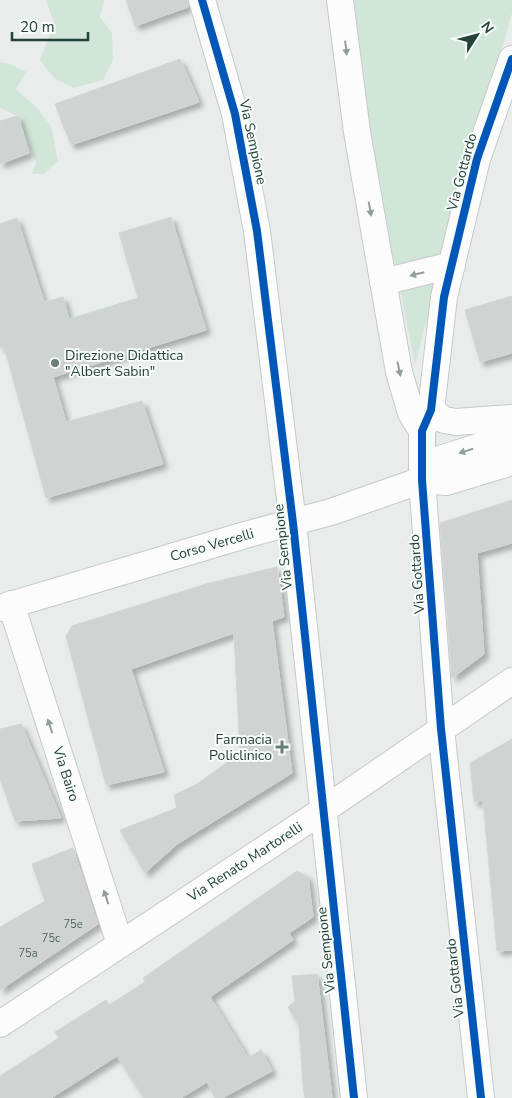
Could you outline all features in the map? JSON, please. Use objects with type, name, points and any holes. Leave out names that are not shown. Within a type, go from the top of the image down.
[{"type":"street","name":"Via Sempione","points":[[202,0],[229,92],[250,189],[258,240],[293,523],[325,809],[354,1098]]},
{"type":"street","name":"Via Gottardo","points":[[340,0],[357,132],[399,372],[411,413],[427,420]]},
{"type":"street","name":"Via Gottardo","points":[[481,1098],[441,729],[422,480],[427,420],[444,298],[477,159],[512,59]]},
{"type":"street","points":[[383,282],[452,265]]},
{"type":"street","points":[[427,420],[456,422],[512,418]]},
{"type":"street","points":[[422,480],[440,459],[512,436]]},
{"type":"street","name":"Corso Vercelli","points":[[6,606],[245,535],[293,523],[422,480],[446,482],[512,462]]},
{"type":"street","name":"Via Bairo","points":[[6,606],[120,944]]},
{"type":"street","name":"Via Renato Martorelli","points":[[0,1024],[325,809],[512,681]]},
{"type":"green space","points":[[46,0],[104,0],[100,17],[112,33],[113,60],[103,80],[74,88],[54,78],[40,60],[54,23]]},
{"type":"green space","points":[[352,0],[512,0],[512,13],[415,364],[368,132]]},
{"type":"green space","points":[[0,62],[27,72],[16,89],[37,108],[51,126],[58,161],[43,174],[32,174],[36,162],[18,116],[0,108]]},
{"type":"building","points":[[126,0],[187,0],[188,7],[135,26]]},
{"type":"building","points":[[180,59],[199,102],[71,145],[55,104]]},
{"type":"building","points":[[18,116],[29,153],[0,164],[0,121]]},
{"type":"building","name":"Direzione Didattica \"Albert Sabin\"","points":[[171,217],[206,330],[53,377],[66,422],[142,401],[163,464],[46,498],[4,346],[0,348],[0,224],[17,218],[44,302],[63,297],[69,319],[138,298],[119,233]]},
{"type":"building","points":[[512,296],[512,353],[480,362],[465,310]]},
{"type":"building","points":[[512,500],[512,543],[477,553],[484,654],[452,678],[440,523]]},
{"type":"building","points":[[277,567],[284,617],[272,621],[292,773],[177,844],[145,873],[120,830],[177,808],[174,795],[197,784],[240,753],[234,633],[131,669],[164,772],[106,785],[66,636],[72,626],[206,584]]},
{"type":"building","points":[[21,724],[61,818],[15,821],[0,778],[0,729]]},
{"type":"building","points":[[512,739],[512,950],[497,951],[483,801],[474,802],[470,763]]},
{"type":"building","points":[[73,848],[98,924],[0,990],[0,927],[45,901],[32,864]]},
{"type":"building","points":[[297,871],[308,877],[313,917],[289,933],[293,940],[210,997],[248,1058],[261,1050],[272,1071],[222,1098],[215,1098],[207,1082],[181,1098],[144,1098],[117,1056],[51,1098],[0,1098],[0,1076],[59,1038],[55,1032],[106,1000],[109,1005],[145,982],[143,978]]},
{"type":"building","points":[[317,974],[332,1098],[305,1098],[299,1026],[288,1007],[295,1001],[292,976]]},
{"type":"cycle path","points":[[202,0],[235,114],[257,231],[293,523],[354,1098]]},
{"type":"cycle path","points":[[481,1098],[441,729],[422,480],[422,431],[431,410],[444,297],[477,159],[512,59]]},
{"type":"place","name":"Direzione Didattica \"Albert Sabin\"","points":[[55,363]]},
{"type":"place","name":"Farmacia Policlinico","points":[[282,747]]}]
